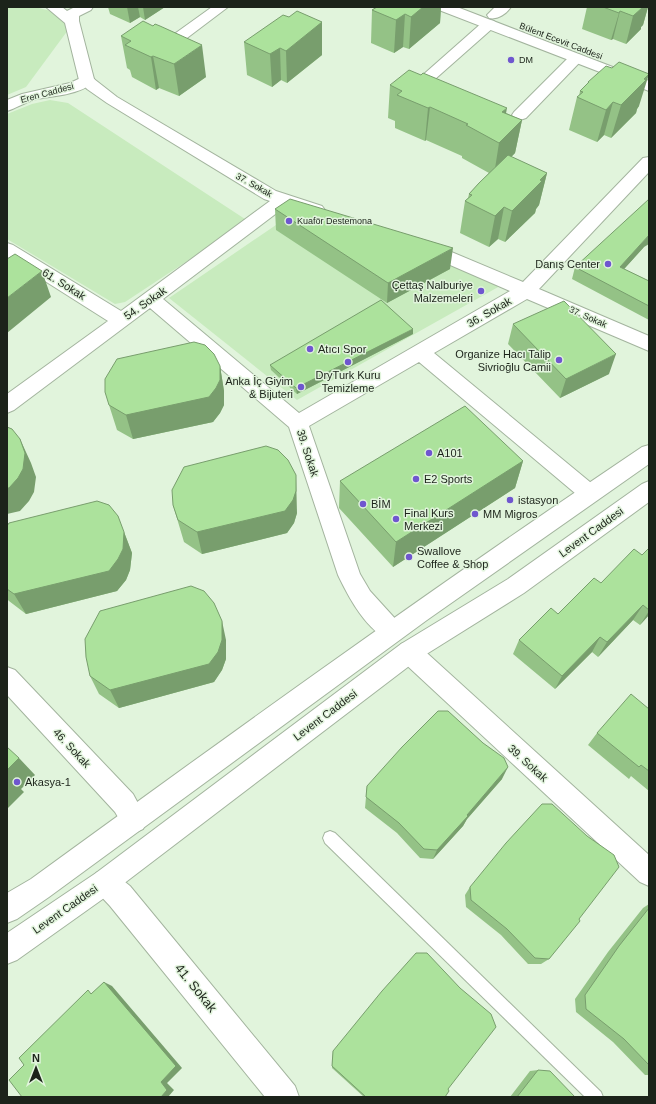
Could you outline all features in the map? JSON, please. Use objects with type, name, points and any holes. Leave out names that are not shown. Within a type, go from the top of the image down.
[{"type":"street","points":[[53,7],[72,21]]},
{"type":"street","points":[[86,7],[72,14],[72,21],[87,80]]},
{"type":"street","points":[[178,38],[221,7]]},
{"type":"street","points":[[444,7],[496,15],[576,58],[648,77]]},
{"type":"street","name":"Bülent Ecevit Caddesi","points":[[473,7],[648,77]]},
{"type":"street","points":[[429,77],[496,15]]},
{"type":"street","points":[[520,115],[576,58]]},
{"type":"street","name":"Eren Caddesi","points":[[7,106],[27,97],[75,87],[87,80]]},
{"type":"street","name":"37. Sokak","points":[[87,80],[92,86],[112,100],[257,188],[283,200],[328,213]]},
{"type":"street","name":"36. Sokak","points":[[298,423],[526,290],[649,162]]},
{"type":"street","name":"54. Sokak","points":[[7,406],[283,200]]},
{"type":"street","name":"37. Sokak","points":[[409,241],[649,344]]},
{"type":"street","name":"61. Sokak","points":[[7,249],[121,320]]},
{"type":"street","name":"39. Sokak","points":[[151,299],[298,423],[349,576],[356,591],[392,631]]},
{"type":"street","points":[[420,352],[589,493]]},
{"type":"street","points":[[7,909],[40,888],[392,631],[589,493],[649,453]]},
{"type":"street","name":"Levent Caddesi","points":[[7,950],[105,882],[409,652],[516,586],[648,491]]},
{"type":"street","name":"39. Sokak","points":[[409,652],[649,873]]},
{"type":"street","name":"46. Sokak","points":[[7,678],[124,803],[134,820]]},
{"type":"street","name":"41. Sokak","points":[[105,882],[120,896],[284,1097]]},
{"type":"lane","points":[[330,838],[596,1097]]},
{"type":"green space","points":[[7,7],[35,7],[59,13],[71,26],[26,87],[7,95]]},
{"type":"green space","points":[[50,100],[68,103],[248,221],[125,302],[115,304],[7,239],[7,114],[32,104]]},
{"type":"green space","name":"Atıcı Spor","points":[[292,214],[444,260],[500,286],[297,400],[169,298]]},
{"type":"building","points":[[377,7],[423,7],[411,17],[405,14],[396,20],[372,10]]},
{"type":"building","points":[[603,7],[643,7],[633,16]]},
{"type":"building","points":[[297,11],[322,22],[286,51],[280,48],[270,54],[244,42],[283,15],[289,17]]},
{"type":"building","points":[[143,21],[153,26],[155,24],[160,26],[202,45],[174,64],[153,56],[151,57],[125,45],[131,41],[121,36]]},
{"type":"building","points":[[619,62],[649,74],[644,79],[646,80],[621,105],[613,102],[606,110],[577,97],[583,92],[580,91],[588,82],[606,66],[612,68]]},
{"type":"building","points":[[409,70],[421,75],[423,73],[507,108],[502,112],[522,120],[499,143],[466,125],[468,124],[430,107],[428,108],[397,95],[402,91],[390,85]]},
{"type":"building","points":[[508,155],[547,173],[540,180],[542,181],[512,211],[504,207],[495,216],[465,201],[472,195],[469,194],[479,183]]},
{"type":"building","points":[[290,199],[453,248],[388,283],[275,209]]},
{"type":"building","name":"Danış Center","points":[[649,199],[649,235],[620,267],[649,281],[649,306],[575,267]]},
{"type":"building","points":[[15,254],[42,271],[7,298],[7,259]]},
{"type":"building","points":[[381,300],[413,329],[296,388],[270,365]]},
{"type":"building","points":[[564,301],[616,354],[566,379],[513,324]]},
{"type":"building","points":[[194,342],[205,345],[214,354],[220,366],[220,380],[209,397],[126,415],[109,405],[105,392],[105,379],[117,359]]},
{"type":"building","points":[[465,406],[523,461],[396,542],[340,481]]},
{"type":"building","points":[[7,427],[12,429],[20,439],[25,453],[23,469],[18,478],[9,488],[7,488]]},
{"type":"building","points":[[266,446],[278,450],[288,460],[296,475],[296,491],[293,500],[285,511],[197,532],[178,520],[173,505],[172,490],[184,467]]},
{"type":"building","points":[[97,501],[109,505],[118,516],[124,532],[123,549],[109,571],[14,594],[7,589],[7,526],[9,523]]},
{"type":"building","points":[[649,548],[649,610],[643,605],[607,642],[600,637],[562,676],[519,640],[551,608],[558,614],[594,578],[601,583],[634,549],[642,555]]},
{"type":"building","points":[[191,586],[204,591],[214,603],[222,621],[222,640],[218,652],[209,664],[110,690],[90,676],[86,657],[85,639],[100,611]]},
{"type":"building","points":[[631,694],[649,709],[649,771],[641,765],[639,767],[597,733]]},
{"type":"building","points":[[438,711],[448,711],[483,743],[504,758],[508,767],[467,815],[468,816],[437,850],[424,849],[399,823],[366,797],[367,786],[402,747]]},
{"type":"building","points":[[7,747],[19,758],[7,770]]},
{"type":"building","points":[[542,804],[552,804],[587,836],[614,855],[619,867],[579,919],[580,921],[549,959],[535,958],[507,929],[471,900],[470,887],[506,843]]},
{"type":"building","points":[[649,908],[649,1065],[624,1039],[586,1009],[585,995],[619,946]]},
{"type":"building","points":[[416,953],[427,953],[460,988],[491,1014],[496,1027],[448,1089],[449,1091],[445,1097],[366,1097],[332,1066],[333,1051],[382,991]]},
{"type":"building","points":[[104,982],[176,1066],[161,1082],[167,1090],[161,1097],[22,1097],[9,1080],[24,1065],[19,1058],[88,990],[91,994]]},
{"type":"building","points":[[538,1070],[550,1071],[575,1097],[517,1097]]},
{"type":"place","name":"DM","points":[[511,60]]},
{"type":"place","name":"Kuaför Destemona","points":[[289,221]]},
{"type":"place","name":"Danış Center","points":[[608,264]]},
{"type":"place","name":"Çettaş Nalburiye Malzemeleri","points":[[481,291]]},
{"type":"place","name":"Atıcı Spor","points":[[310,349]]},
{"type":"place","name":"Organize Hacı Talip Sivrioğlu Camii","points":[[559,360]]},
{"type":"place","name":"DryTurk Kuru Temizleme","points":[[348,362]]},
{"type":"place","name":"Anka İç Giyim & Bijuteri","points":[[301,387]]},
{"type":"place","name":"A101","points":[[429,453]]},
{"type":"place","name":"E2 Sports","points":[[416,479]]},
{"type":"place","name":"istasyon","points":[[510,500]]},
{"type":"place","name":"BİM","points":[[363,504]]},
{"type":"place","name":"MM Migros","points":[[475,514]]},
{"type":"place","name":"Final Kurs Merkezi","points":[[396,519]]},
{"type":"place","name":"Swallove Coffee & Shop","points":[[409,557]]},
{"type":"place","name":"Akasya-1","points":[[17,782]]}]
